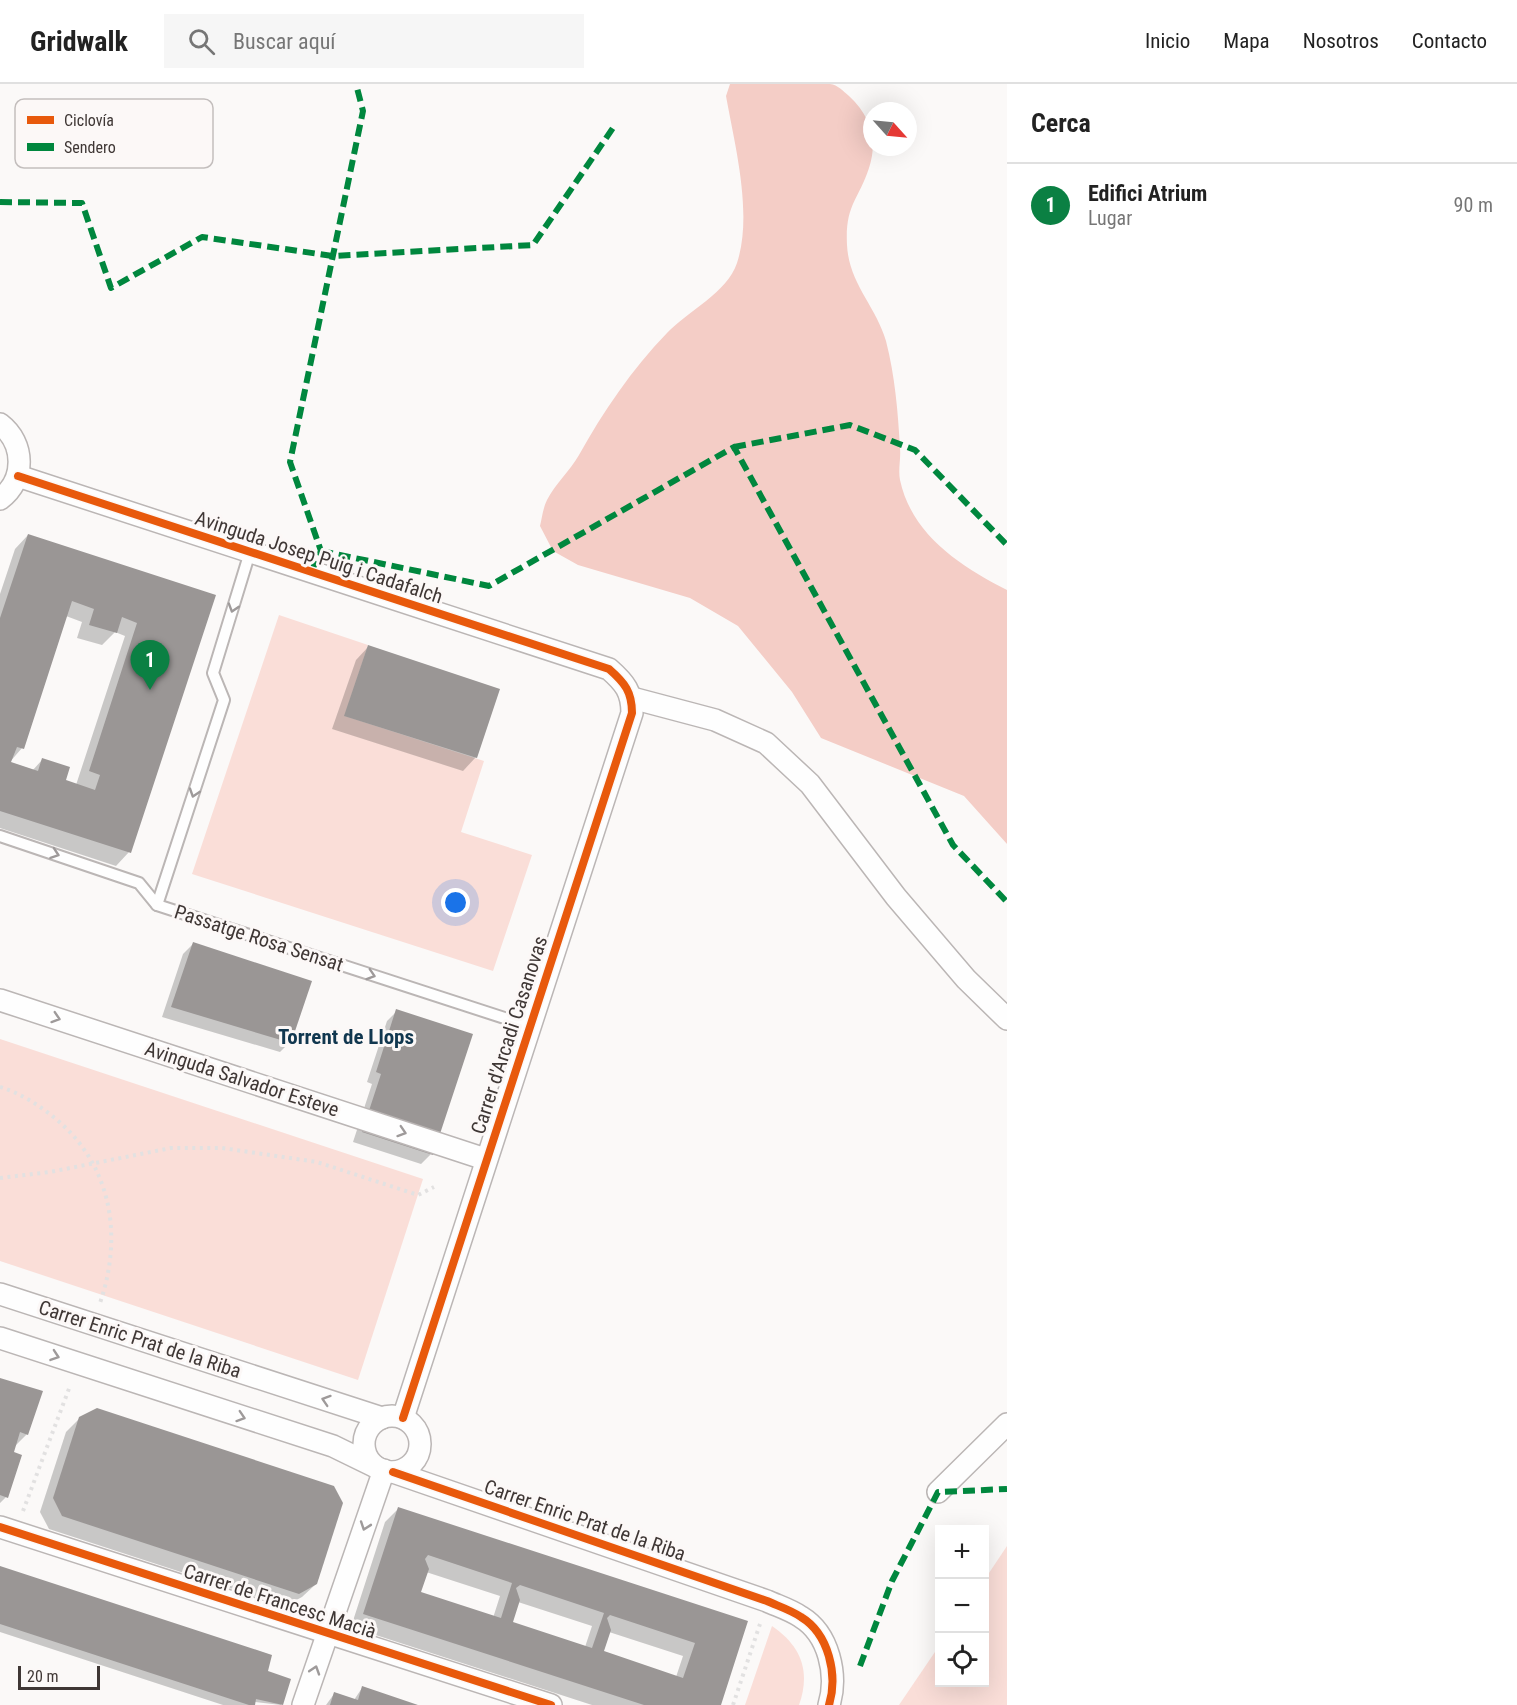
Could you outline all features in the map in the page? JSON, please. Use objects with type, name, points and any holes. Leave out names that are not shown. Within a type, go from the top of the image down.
[{"type":"street","points":[[0,423],[14,438],[19,450],[18,476],[11,488],[0,499]]},
{"type":"street","name":"Avinguda Josep Puig i Cadafalch","points":[[18,476],[609,669],[624,682],[632,698]]},
{"type":"street","points":[[632,698],[715,720],[766,743],[810,784],[896,897],[966,979],[1007,1019]]},
{"type":"street","name":"Carrer d'Arcadi Casanovas","points":[[392,1418],[485,1159],[632,713],[632,698]]},
{"type":"street","name":"Avinguda Salvador Esteve","points":[[0,1000],[485,1159]]},
{"type":"street","name":"Carrer Enric Prat de la Riba","points":[[0,1294],[392,1418]]},
{"type":"street","name":"Carrer Enric Prat de la Riba","points":[[0,1338],[333,1446],[384,1470],[767,1600]]},
{"type":"street","points":[[392,1418],[417,1431],[420,1445],[415,1460],[402,1470],[384,1470],[366,1452],[364,1443],[369,1428],[392,1418]]},
{"type":"street","points":[[938,1492],[1007,1424]]},
{"type":"street","points":[[303,1705],[384,1470]]},
{"type":"street","name":"Carrer de Francesc Macià","points":[[7,1529],[551,1705]]},
{"type":"street","points":[[767,1600],[803,1618],[826,1646],[833,1668],[833,1693],[829,1705]]},
{"type":"lane","points":[[157,905],[224,700],[213,673],[250,552]]},
{"type":"lane","name":"Passatge Rosa Sensat","points":[[0,836],[139,883],[157,905],[529,1026]]},
{"type":"path","points":[[0,1087],[44,1109],[72,1132],[93,1162],[106,1189],[113,1228],[108,1279],[93,1324]]},
{"type":"path","points":[[0,1178],[50,1172],[171,1148],[222,1148],[316,1162],[418,1195],[434,1187]]},
{"type":"path","points":[[7,1529],[78,1364]]},
{"type":"path","points":[[733,1705],[767,1600]]},
{"type":"shaded area","points":[[730,84],[830,84],[842,90],[863,112],[863,156],[872,156],[872,158],[850,212],[847,245],[853,272],[882,328],[886,341],[894,381],[900,480],[906,500],[915,517],[940,547],[989,581],[1007,590],[1007,844],[964,796],[821,738],[792,692],[738,626],[690,598],[578,565],[553,551],[540,526],[544,506],[550,494],[575,461],[630,376],[667,333],[725,284],[737,263],[741,244],[743,202],[738,158],[726,96]]},
{"type":"shaded area","points":[[279,615],[368,645],[345,716],[484,761],[461,832],[532,855],[493,971],[192,874]]},
{"type":"shaded area","points":[[0,1039],[423,1179],[358,1380],[0,1261]]},
{"type":"shaded area","points":[[1007,1546],[1007,1705],[899,1705],[935,1652],[935,1687],[989,1687],[989,1573]]},
{"type":"shaded area","points":[[772,1626],[790,1642],[801,1660],[804,1681],[799,1705],[745,1705]]},
{"type":"building","points":[[28,534],[216,595],[131,853],[0,811],[0,618]],"holes":[[[72,601],[94,609],[89,625],[117,633],[122,617],[137,623],[89,771],[100,775],[95,790],[66,780],[70,767],[42,758],[38,771],[11,762],[17,747],[24,749]]]},
{"type":"building","points":[[368,645],[500,689],[477,758],[344,716]]},
{"type":"building","points":[[193,942],[312,981],[291,1043],[171,1007]]},
{"type":"building","points":[[396,1009],[473,1034],[433,1155],[362,1132],[381,1074],[376,1072]]},
{"type":"building","points":[[0,1378],[43,1391],[28,1435],[20,1432],[14,1452],[22,1455],[8,1498],[0,1495]]},
{"type":"building","points":[[97,1408],[334,1486],[343,1503],[317,1584],[299,1594],[62,1516],[53,1498],[79,1417]]},
{"type":"building","points":[[398,1507],[748,1621],[721,1705],[644,1705],[363,1614]],"holes":[[[428,1555],[512,1583],[501,1618],[421,1592],[429,1569],[425,1559]],[[520,1585],[604,1613],[592,1648],[513,1622],[520,1600],[516,1588]],[[610,1615],[695,1643],[683,1678],[604,1651],[611,1630],[607,1618]]]},
{"type":"building","points":[[0,1566],[272,1655],[268,1671],[291,1679],[283,1705],[256,1699],[255,1705],[249,1705],[0,1624]]},
{"type":"building","points":[[362,1686],[418,1705],[330,1705],[334,1692],[358,1700]]},
{"type":"marked path","points":[[311,572],[321,551],[290,462],[363,111],[356,84]]},
{"type":"marked path","points":[[0,202],[82,203],[111,288],[202,237],[333,256],[533,245],[615,125]]},
{"type":"marked path","points":[[734,447],[850,425],[915,450],[1007,545]]},
{"type":"marked path","points":[[321,551],[489,586],[734,447],[953,845],[1007,902]]},
{"type":"marked path","points":[[860,1666],[892,1581],[938,1492],[1007,1489]]},
{"type":"cycle path","points":[[18,476],[609,669],[629,694],[632,713],[403,1418]]},
{"type":"cycle path","points":[[393,1472],[793,1612],[811,1624],[825,1644],[832,1681],[829,1705]]},
{"type":"cycle path","points":[[0,1527],[551,1705]]},
{"type":"place","name":"Edifici Atrium","points":[[150,690]]},
{"type":"district","name":"Torrent de Llops","points":[[346,1037]]}]
